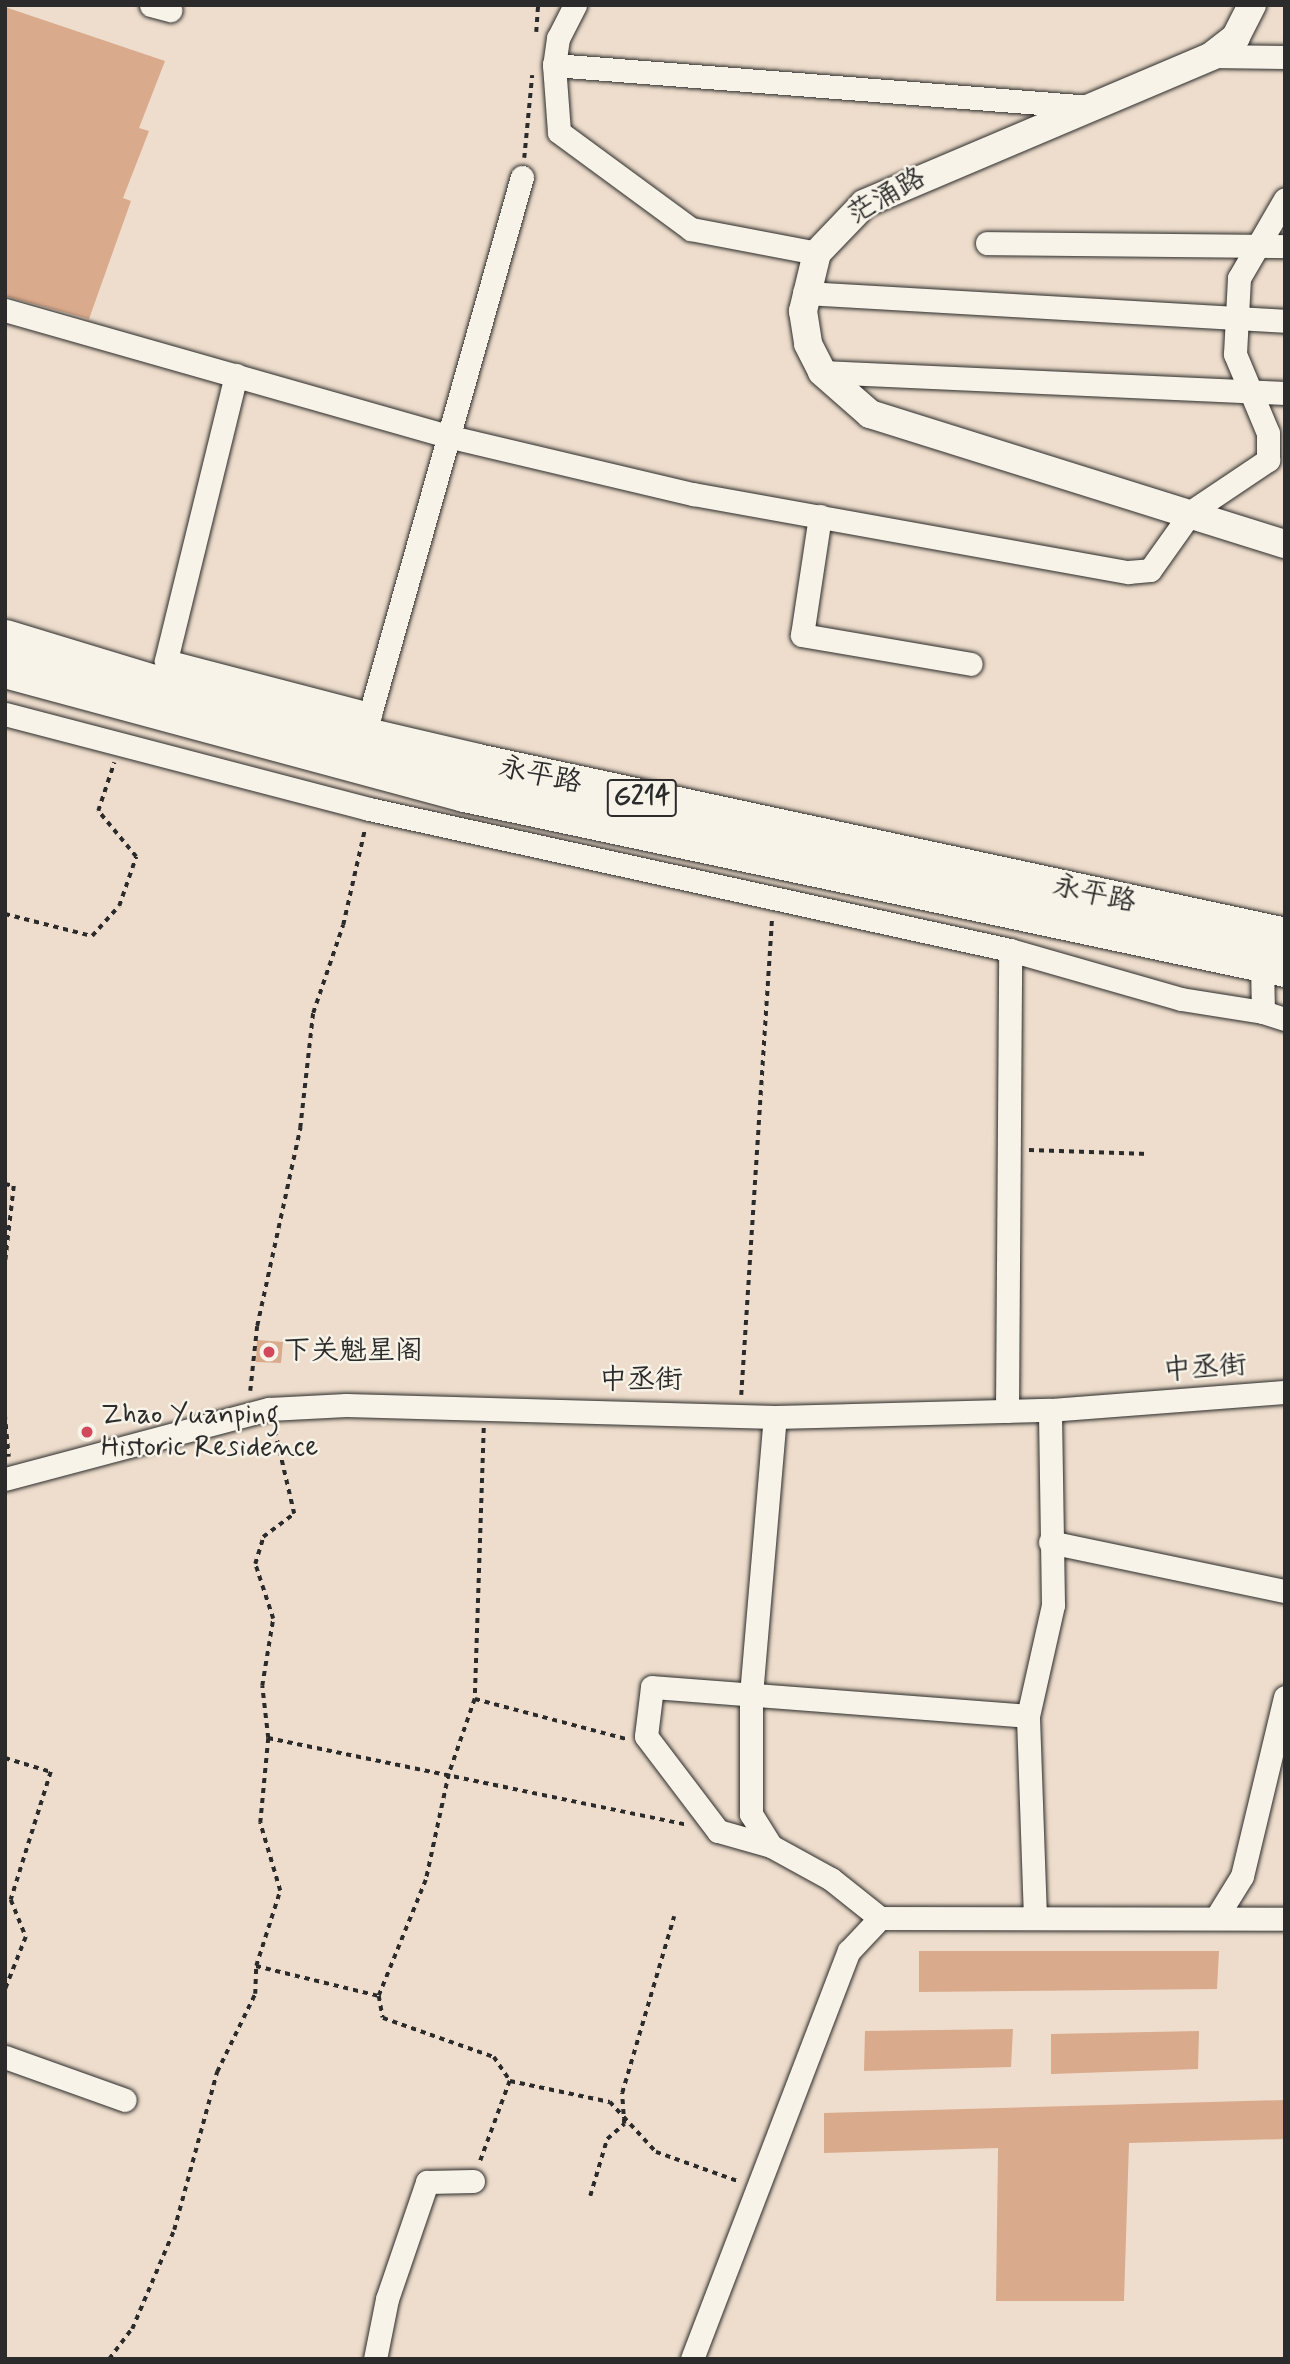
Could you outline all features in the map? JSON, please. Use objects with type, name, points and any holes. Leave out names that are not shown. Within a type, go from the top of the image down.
[{"type":"highway","name":"永平路","points":[[5,638],[203,698],[1277,956]]},
{"type":"highway","name":"永平路","points":[[5,669],[464,793],[1277,956]]},
{"type":"street","points":[[575,5],[543,68],[559,132],[628,187],[691,229],[817,253]]},
{"type":"street","name":"茫涌路","points":[[1252,5],[1236,37],[1212,56],[864,204],[817,253],[804,293],[805,332],[822,372],[870,414],[1192,511],[1285,544]]},
{"type":"street","points":[[1212,56],[1285,57]]},
{"type":"street","points":[[543,68],[1091,107]]},
{"type":"street","points":[[236,375],[166,662],[370,714],[522,177]]},
{"type":"street","points":[[5,310],[447,436],[820,516],[1128,572],[1150,570],[1167,554],[1192,511],[1268,460],[1268,433],[1235,354],[1239,278],[1253,246],[1285,199]]},
{"type":"street","points":[[987,243],[1285,246]]},
{"type":"street","points":[[804,293],[1237,321],[1285,321]]},
{"type":"street","points":[[822,372],[1252,394],[1285,393]]},
{"type":"street","points":[[820,516],[802,635],[971,664]]},
{"type":"street","points":[[5,714],[369,809],[1010,950],[1181,999],[1274,1016],[1277,956]]},
{"type":"street","points":[[1007,1411],[1010,950]]},
{"type":"street","name":"中丞街","points":[[8,1478],[259,1410],[740,1411],[775,1417],[1050,1410],[1285,1392]]},
{"type":"street","points":[[1035,1918],[1028,1716],[1053,1605],[1050,1410]]},
{"type":"street","points":[[771,1846],[751,1814],[751,1695],[775,1417]]},
{"type":"street","points":[[1051,1542],[1285,1591]]},
{"type":"street","points":[[1028,1716],[652,1687],[646,1736],[718,1831],[771,1846],[831,1879],[880,1918],[1285,1919]]},
{"type":"street","points":[[1216,1918],[1242,1875],[1285,1697]]},
{"type":"street","points":[[692,2359],[849,1951],[880,1918]]},
{"type":"street","points":[[5,2057],[125,2100]]},
{"type":"street","points":[[375,2359],[387,2299],[427,2182],[473,2181]]},
{"type":"path","points":[[534,45],[538,5]]},
{"type":"path","points":[[522,177],[543,68]]},
{"type":"path","points":[[5,914],[92,936],[119,906],[136,857],[98,811],[120,744]]},
{"type":"path","points":[[109,2359],[132,2329],[174,2231],[217,2072],[255,1994],[256,1966],[280,1891],[260,1823],[268,1738],[262,1686],[273,1619],[255,1564],[264,1537],[294,1514],[259,1410],[257,1326],[300,1128],[313,1013],[344,925],[369,809]]},
{"type":"path","points":[[740,1411],[773,896]]},
{"type":"path","points":[[1009,1149],[1149,1154]]},
{"type":"path","points":[[5,1184],[14,1186],[5,1265]]},
{"type":"path","points":[[484,1409],[475,1699],[449,1774],[426,1880],[379,1996],[383,2018],[494,2057],[510,2081],[610,2102],[624,2124],[656,2152],[756,2188]]},
{"type":"path","points":[[5,1414],[8,1478]]},
{"type":"path","points":[[475,1699],[654,1747]]},
{"type":"path","points":[[268,1738],[718,1831]]},
{"type":"path","points":[[5,1758],[51,1772],[11,1900],[26,1937],[5,1990]]},
{"type":"path","points":[[624,2124],[622,2093],[674,1916]]},
{"type":"path","points":[[256,1966],[379,1996]]},
{"type":"path","points":[[473,2181],[510,2081]]},
{"type":"path","points":[[590,2196],[607,2139],[624,2124]]},
{"type":"building","points":[[5,7],[165,61],[139,128],[149,131],[123,198],[131,201],[89,319],[5,296]]},
{"type":"building","name":"下关魁星阁","points":[[257,1340],[283,1342],[281,1363],[256,1362]]},
{"type":"building","points":[[919,1951],[1219,1951],[1217,1989],[919,1992]]},
{"type":"building","points":[[1013,2029],[1011,2067],[864,2071],[865,2031]]},
{"type":"building","points":[[1199,2031],[1198,2069],[1051,2074],[1051,2034]]},
{"type":"building","points":[[1285,2100],[1285,2139],[1129,2143],[1124,2301],[996,2301],[998,2148],[824,2153],[824,2113]]},
{"type":"place","name":"下关魁星阁","points":[[269,1352]]},
{"type":"place","name":"Zhao Yuanping Historic Residence","points":[[87,1432]]}]
